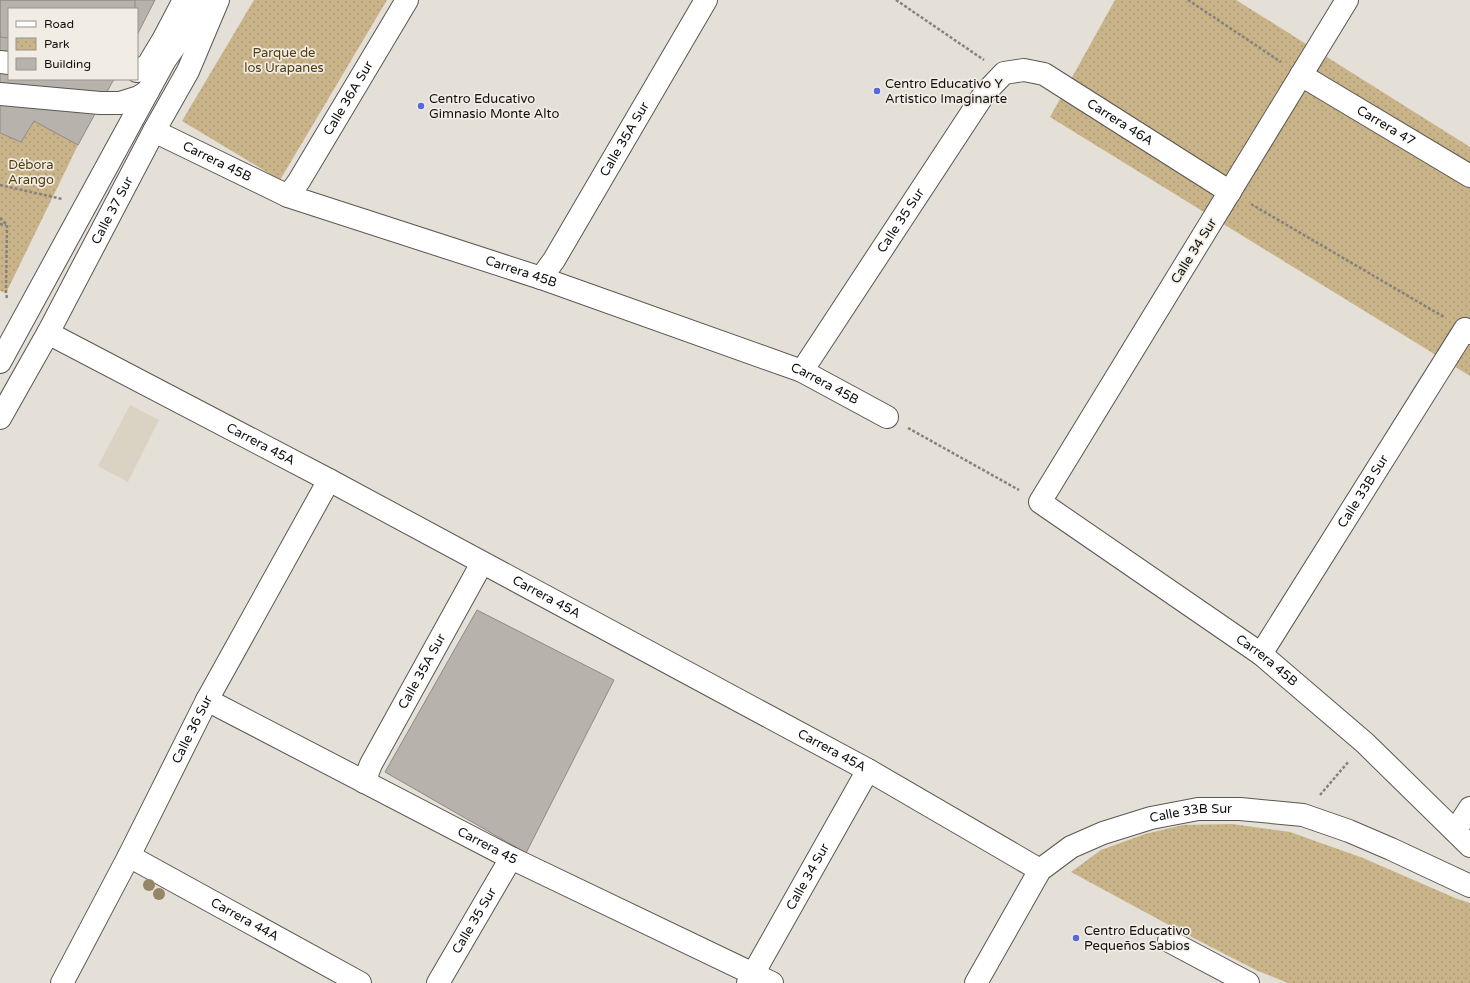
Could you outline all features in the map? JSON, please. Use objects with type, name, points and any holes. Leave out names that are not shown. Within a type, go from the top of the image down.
[{"type":"street","points":[[138,70],[148,65],[184,0]]},
{"type":"street","name":"Calle 37 Sur","points":[[0,362],[165,60],[208,0]]},
{"type":"street","name":"Calle 37 Sur","points":[[0,418],[48,333],[154,132],[188,71],[218,0]]},
{"type":"street","name":"Calle 36A Sur","points":[[288,196],[299,181],[407,0]]},
{"type":"street","name":"Calle 35A Sur","points":[[541,278],[554,260],[706,0]]},
{"type":"street","name":"Calle 34 Sur","points":[[1040,502],[1348,0]]},
{"type":"street","name":"Carrera 46A","points":[[1004,73],[1024,70],[1044,74],[1230,192]]},
{"type":"street","name":"Calle 35 Sur","points":[[802,371],[984,94],[1004,73]]},
{"type":"street","name":"Carrera 47","points":[[1301,75],[1470,176]]},
{"type":"street","points":[[0,94],[100,103],[120,103],[139,97],[148,91]]},
{"type":"street","name":"Carrera 45B","points":[[154,132],[288,196],[541,278],[802,371],[887,417]]},
{"type":"street","name":"Calle 33B Sur","points":[[1261,654],[1468,331]]},
{"type":"street","name":"Carrera 45A","points":[[48,333],[329,480],[868,770],[1040,870]]},
{"type":"street","name":"Calle 36 Sur","points":[[62,983],[129,856],[207,700],[329,480]]},
{"type":"street","name":"Carrera 45B","points":[[1040,502],[1261,654],[1365,743],[1462,839]]},
{"type":"street","name":"Calle 35A Sur","points":[[364,782],[371,764],[482,563]]},
{"type":"street","name":"Carrera 45","points":[[207,700],[511,858],[751,978],[772,983]]},
{"type":"street","name":"Calle 34 Sur","points":[[751,978],[868,770]]},
{"type":"street","points":[[1462,839],[1470,808]]},
{"type":"street","name":"Calle 33B Sur","points":[[976,983],[1040,870],[1071,847],[1103,833],[1151,818],[1198,809],[1240,809],[1303,816],[1349,831],[1470,886]]},
{"type":"street","name":"Carrera 44A","points":[[129,856],[360,983]]},
{"type":"street","name":"Calle 35 Sur","points":[[438,983],[511,858]]},
{"type":"street","points":[[1169,941],[1246,982]]},
{"type":"path","points":[[896,0],[1004,73]]},
{"type":"path","points":[[1188,0],[1301,75]]},
{"type":"path","points":[[0,185],[64,200]]},
{"type":"path","points":[[1230,192],[1468,331]]},
{"type":"path","points":[[0,218],[6,225],[7,301]]},
{"type":"path","points":[[0,224],[6,225]]},
{"type":"path","points":[[887,417],[1040,502]]},
{"type":"path","points":[[1303,816],[1365,743]]},
{"type":"shaded area","points":[[130,405],[159,420],[128,482],[98,466]]},
{"type":"green space","name":"Parque de los Urapanes","points":[[254,0],[387,0],[280,180],[182,121]]},
{"type":"green space","points":[[1115,0],[1236,0],[1470,147],[1470,376],[1050,117]]},
{"type":"green space","name":"Débora Arango","points":[[34,121],[78,145],[6,293],[0,291],[0,133],[21,142]]},
{"type":"green space","points":[[1232,824],[1290,832],[1363,858],[1455,898],[1470,903],[1470,983],[1288,983],[1258,971],[1071,872],[1101,850],[1145,834],[1183,825]]},
{"type":"building","points":[[0,0],[155,0],[138,33],[138,8],[8,8],[8,80],[113,80],[78,145],[34,121],[21,142],[0,133]]},
{"type":"building","points":[[0,0],[135,0],[135,8],[8,8],[8,38],[0,37]]},
{"type":"building","points":[[477,610],[614,680],[526,853],[385,772]]},
{"type":"place","name":"Centro Educativo Y Artistico Imaginarte","points":[[877,91]]},
{"type":"place","name":"Centro Educativo Gimnasio Monte Alto","points":[[421,106]]},
{"type":"place","name":"Centro Educativo Pequeños Sabios","points":[[1076,938]]}]
